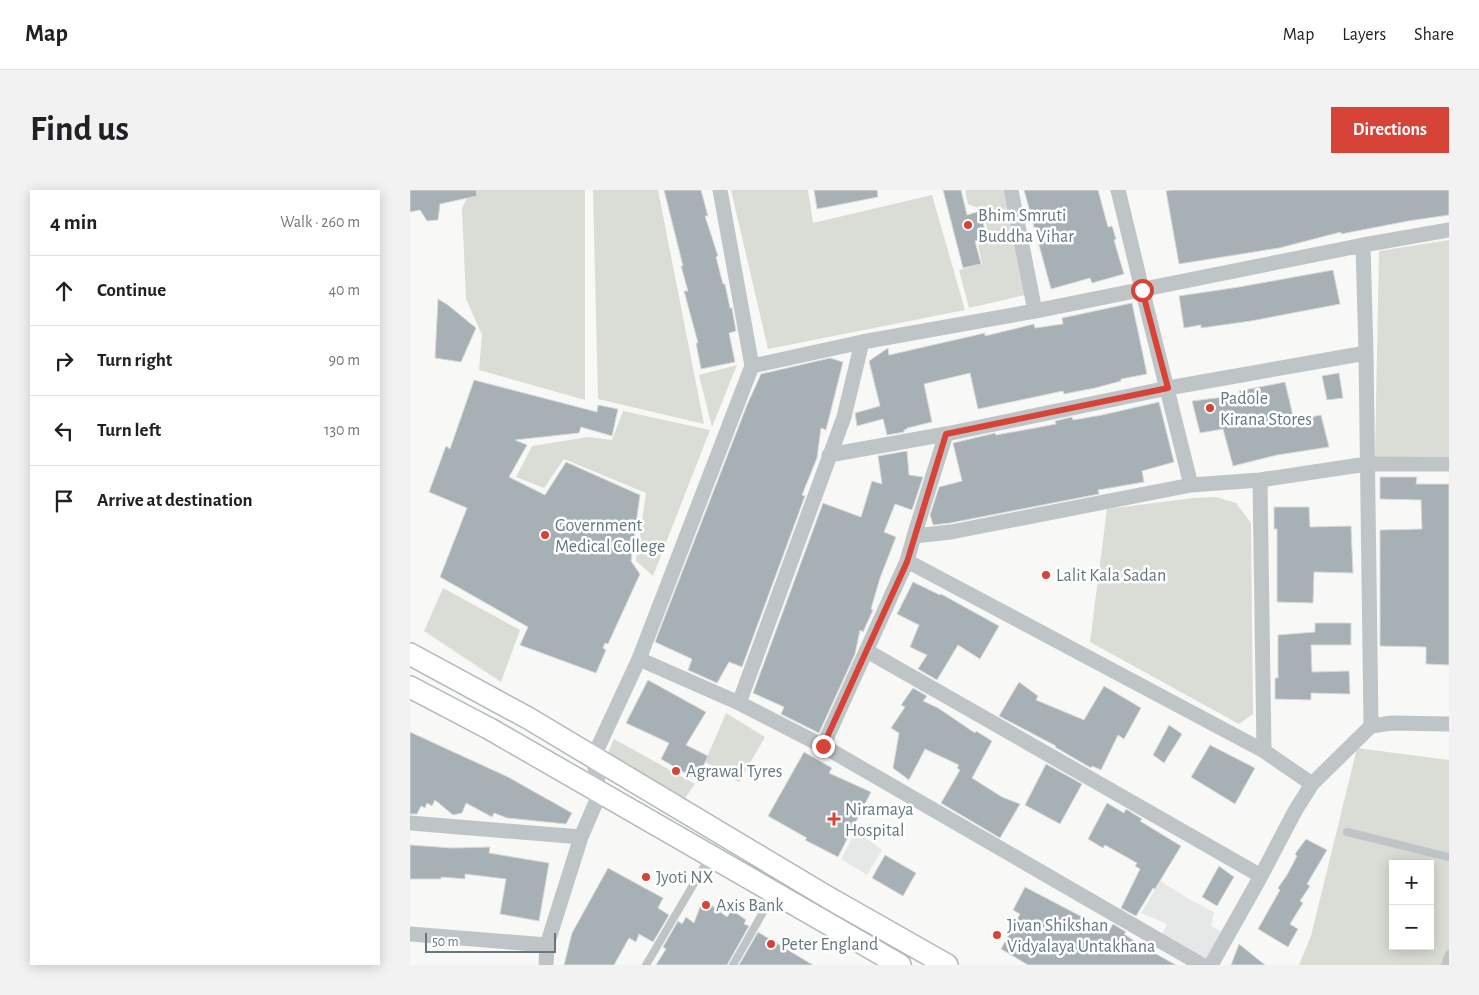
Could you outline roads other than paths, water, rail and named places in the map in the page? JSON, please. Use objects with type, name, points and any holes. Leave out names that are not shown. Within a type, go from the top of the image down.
[{"type":"main road","points":[[410,654],[528,718],[829,898],[947,965]]},
{"type":"main road","points":[[410,687],[490,729],[900,965]]},
{"type":"street","points":[[546,965],[547,945],[581,837],[600,794],[593,758],[639,659],[752,366],[720,190]]},
{"type":"street","points":[[1011,190],[1034,311]]},
{"type":"street","points":[[1118,190],[1191,485]]},
{"type":"street","points":[[752,366],[862,342],[1034,311],[1363,245],[1449,230]]},
{"type":"street","points":[[1363,245],[1371,726]]},
{"type":"street","points":[[739,703],[844,416],[862,342]]},
{"type":"street","points":[[829,455],[946,434],[1168,388],[1366,354]]},
{"type":"street","points":[[823,746],[907,562],[946,434]]},
{"type":"street","points":[[914,536],[951,532],[1191,485],[1260,480],[1367,464],[1449,464]]},
{"type":"street","points":[[1260,480],[1264,751]]},
{"type":"street","points":[[907,562],[1264,751],[1312,784]]},
{"type":"street","points":[[867,651],[1262,876]]},
{"type":"street","points":[[639,659],[739,703],[823,746],[1202,965]]},
{"type":"street","points":[[1211,965],[1262,876],[1295,811],[1312,784],[1371,726],[1392,723],[1449,724]]},
{"type":"street","points":[[410,823],[581,837]]},
{"type":"street","points":[[410,934],[547,945]]},
{"type":"lane","points":[[1347,832],[1449,857]]},
{"type":"lane","points":[[646,965],[710,856]]},
{"type":"lane","points":[[733,965],[774,893]]},
{"type":"lane","points":[[1445,965],[1449,954]]},
{"type":"place","name":"Bhim Smruti Buddha Vihar","points":[[968,225]]},
{"type":"place","name":"Padole Kirana Stores","points":[[1210,408]]},
{"type":"place","name":"Government Medical College","points":[[545,535]]},
{"type":"place","name":"Lalit Kala Sadan","points":[[1046,575]]},
{"type":"place","name":"Agrawal Tyres","points":[[676,771]]},
{"type":"place","name":"Niramaya Hospital","points":[[834,819]]},
{"type":"place","name":"Jyoti NX","points":[[646,877]]},
{"type":"place","name":"Axis Bank","points":[[706,905]]},
{"type":"place","name":"Jivan Shikshan Vidyalaya Untakhana","points":[[997,935]]},
{"type":"place","name":"Peter England","points":[[771,944]]}]
